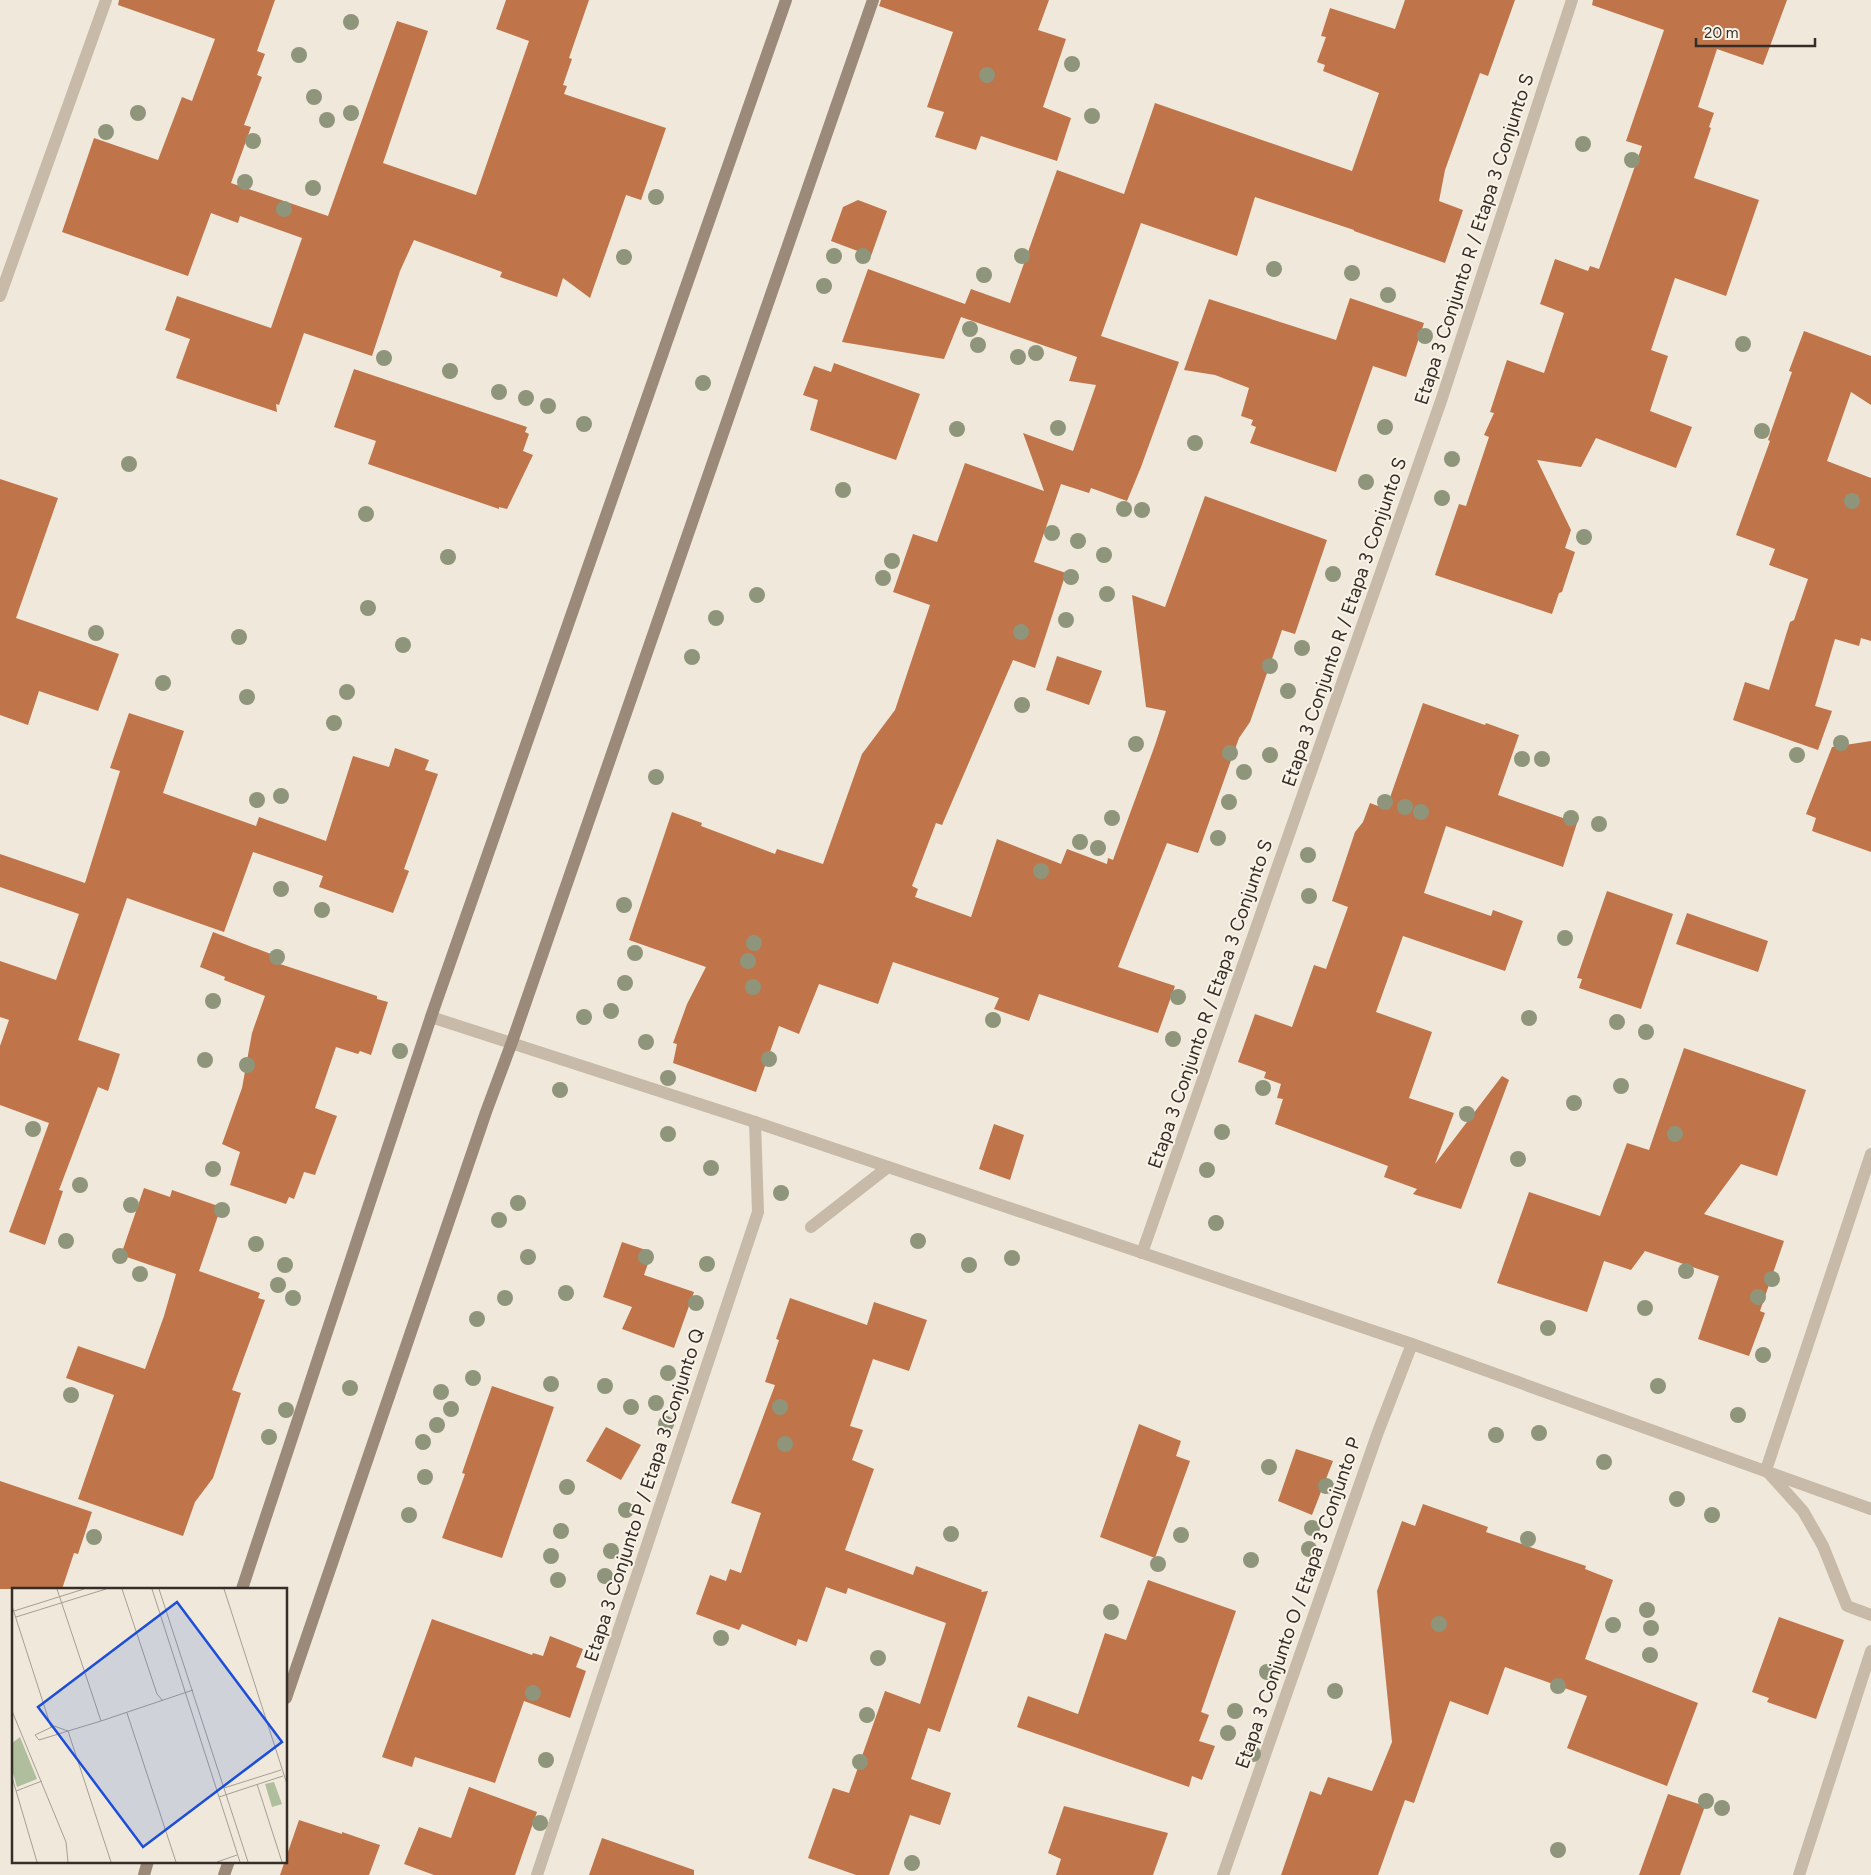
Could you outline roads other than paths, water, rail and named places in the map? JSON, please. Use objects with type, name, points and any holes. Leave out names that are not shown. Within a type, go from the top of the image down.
[{"type":"street","points":[[0,296],[106,0]]},
{"type":"street","points":[[242,1588],[431,1017],[786,0]]},
{"type":"street","points":[[288,1692],[486,1112],[512,1042],[873,0]]},
{"type":"street","name":"Etapa 3 Conjunto R / Etapa 3 Conjunto S","points":[[1142,1253],[1441,402],[1572,0]]},
{"type":"street","points":[[431,1017],[755,1122],[1412,1344],[1871,1509]]},
{"type":"street","name":"Etapa 3 Conjunto P / Etapa 3 Conjunto Q","points":[[537,1875],[758,1212],[755,1122]]},
{"type":"street","points":[[1766,1470],[1871,1154]]},
{"type":"street","points":[[811,1227],[888,1167]]},
{"type":"street","name":"Etapa 3 Conjunto O / Etapa 3 Conjunto P","points":[[1223,1875],[1375,1441],[1412,1344]]},
{"type":"street","points":[[1766,1470],[1802,1511],[1823,1546],[1847,1606],[1871,1615]]},
{"type":"street","points":[[1799,1875],[1871,1651]]},
{"type":"street","points":[[144,1875],[148,1862]]},
{"type":"street","points":[[224,1875],[229,1862]]}]
